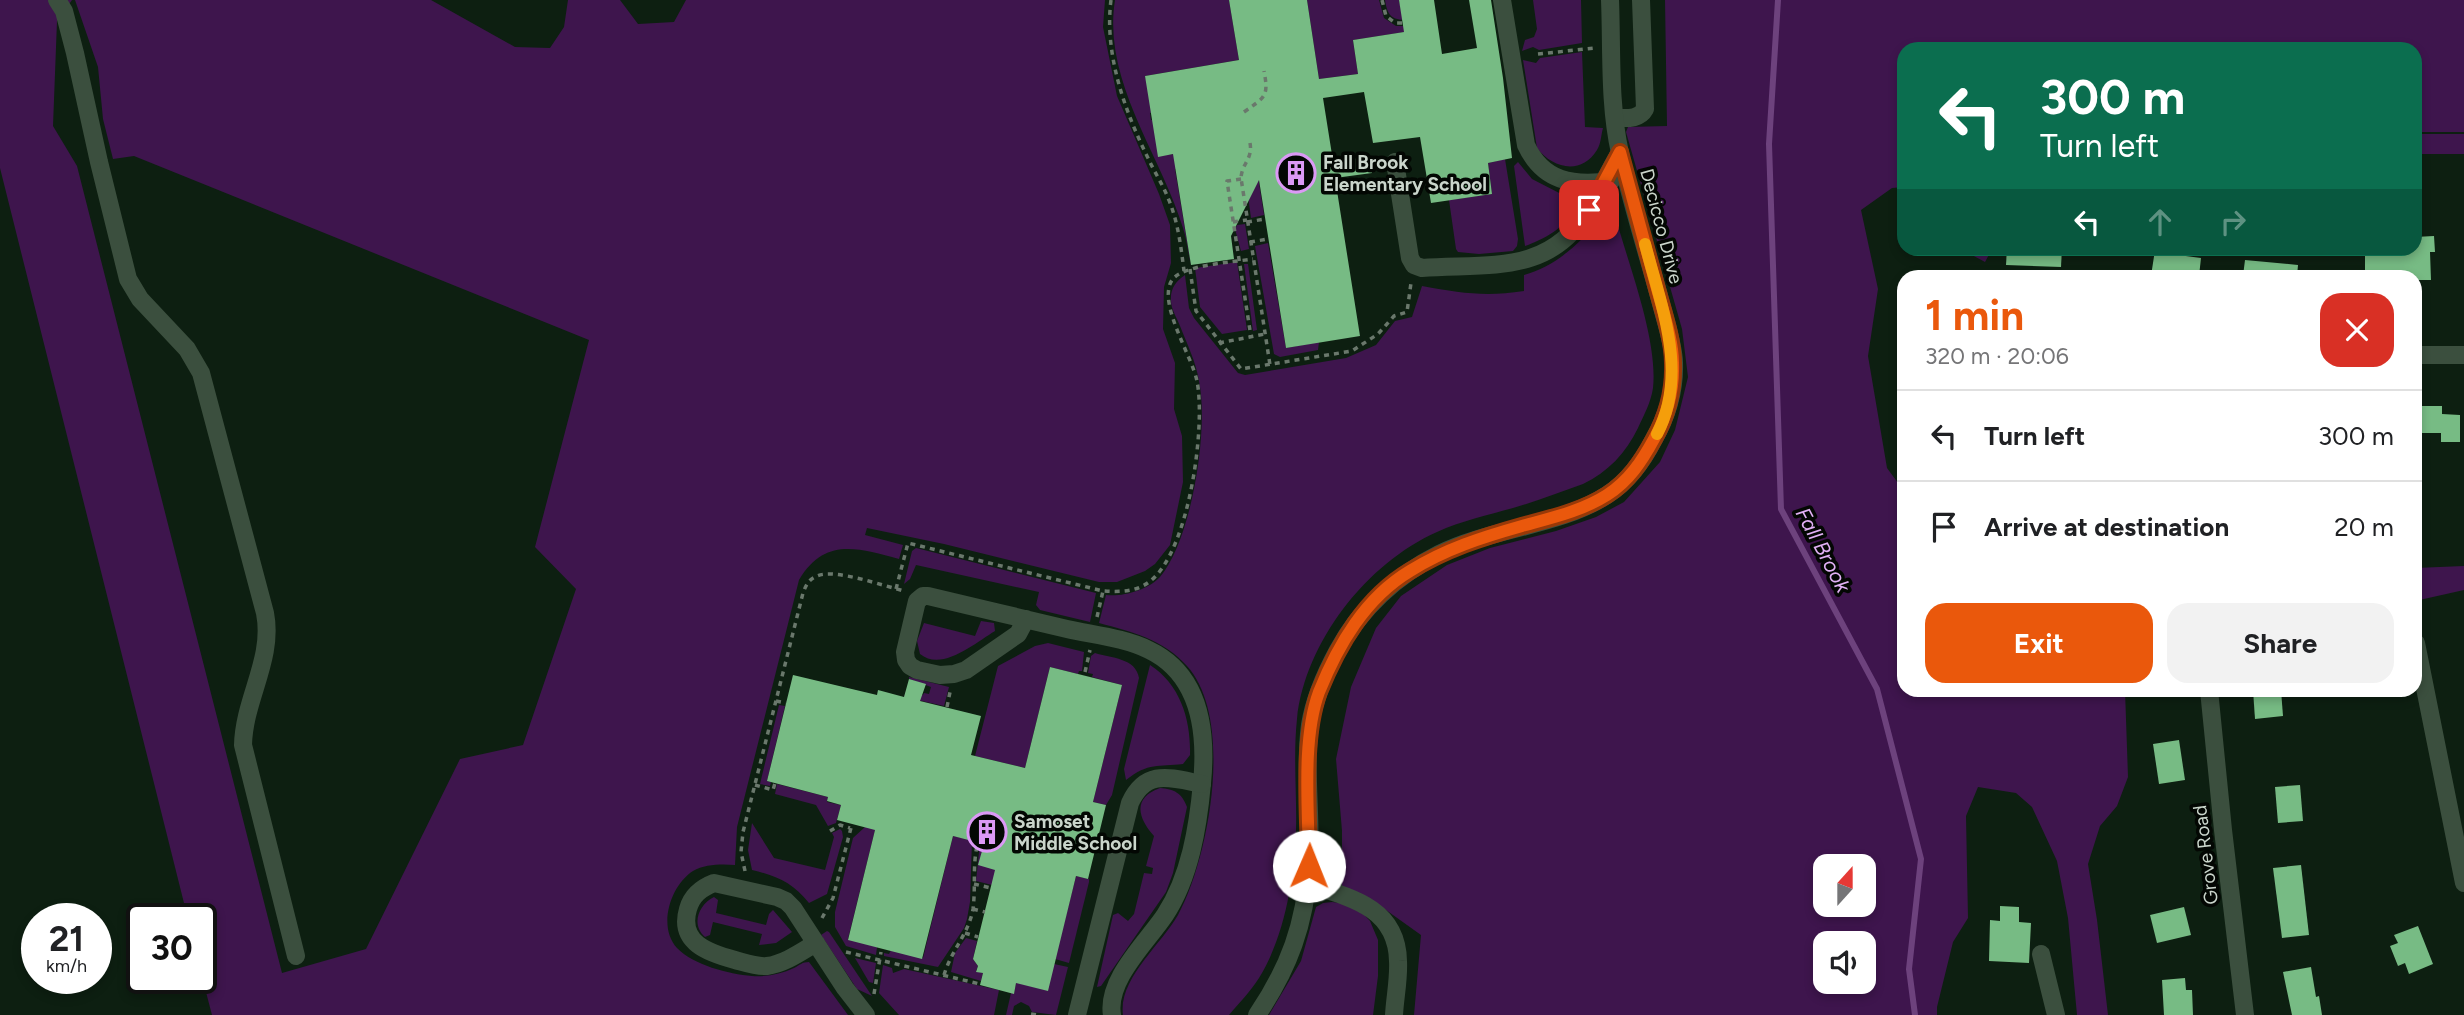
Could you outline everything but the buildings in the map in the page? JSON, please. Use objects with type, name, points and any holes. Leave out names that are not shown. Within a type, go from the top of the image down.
[{"type":"street","points":[[57,0],[64,11],[75,52],[128,279],[140,299],[187,349],[201,373],[265,613],[267,642],[246,718],[243,745],[296,956]]},
{"type":"street","points":[[1502,0],[1526,145],[1533,160],[1542,170],[1567,181],[1603,182],[1627,179]]},
{"type":"street","name":"Decicco Drive","points":[[1256,1015],[1276,987],[1292,954],[1303,912],[1307,884],[1310,724],[1318,694],[1337,651],[1356,622],[1380,595],[1407,573],[1440,554],[1483,537],[1557,516],[1607,495],[1625,481],[1642,461],[1660,430],[1671,399],[1674,361],[1620,152],[1615,118],[1610,0]]},
{"type":"street","points":[[1615,118],[1637,117],[1645,109],[1641,0]]},
{"type":"street","points":[[1395,162],[1410,258],[1414,265],[1422,268],[1506,264],[1534,258],[1555,246],[1589,210],[1620,152]]},
{"type":"street","points":[[2422,355],[2464,355]]},
{"type":"street","points":[[1026,619],[1018,634],[966,670],[940,676],[917,670],[905,660],[917,601],[923,596],[1026,619],[1141,646],[1174,666],[1184,678],[1199,710],[1205,746],[1198,820],[1175,897],[1115,986],[1112,1009],[1082,995]]},
{"type":"street","points":[[2422,673],[2464,883]]},
{"type":"street","name":"Grove Road","points":[[2210,697],[2245,1015]]},
{"type":"street","points":[[1077,1015],[1135,792],[1148,780],[1158,777],[1202,784]]},
{"type":"street","points":[[816,943],[785,961],[764,966],[715,955],[692,939],[686,926],[689,905],[698,892],[714,883],[777,897],[793,908],[816,943],[845,988],[866,1015]]},
{"type":"street","points":[[1307,884],[1373,909],[1389,925],[1397,948],[1398,962],[1394,1015]]},
{"type":"street","points":[[2040,954],[2056,1015]]},
{"type":"path","points":[[1111,0],[1108,21],[1115,71],[1132,122],[1172,208],[1184,271]]},
{"type":"path","points":[[1382,0],[1386,16],[1395,23],[1403,23]]},
{"type":"path","points":[[1538,54],[1582,48]]},
{"type":"path","points":[[1244,111],[1269,93],[1264,71]]},
{"type":"path","points":[[1250,143],[1252,153],[1242,171],[1241,179],[1270,365]]},
{"type":"path","points":[[1241,179],[1227,181],[1251,337]]},
{"type":"path","points":[[1233,222],[1265,219]]},
{"type":"path","points":[[1250,242],[1268,239]]},
{"type":"path","points":[[897,589],[908,543],[1103,591],[1128,591],[1157,576],[1173,547],[1189,497],[1200,428],[1198,393],[1192,363],[1175,327],[1169,299],[1171,280],[1189,269],[1253,260]]},
{"type":"path","points":[[1189,269],[1196,312],[1241,369],[1340,354],[1361,347],[1378,334],[1394,316],[1407,312],[1414,265]]},
{"type":"path","points":[[1219,342],[1265,334]]},
{"type":"path","points":[[745,873],[741,842],[808,582],[820,575],[834,574],[923,596]]},
{"type":"path","points":[[1095,623],[1103,591]]},
{"type":"path","points":[[1085,672],[1090,650]]},
{"type":"path","points":[[776,701],[786,703]]},
{"type":"path","points":[[755,785],[773,790],[775,783]]},
{"type":"path","points":[[820,920],[833,898],[852,826],[840,825],[830,831]]},
{"type":"path","points":[[944,975],[948,961],[965,933],[973,909],[978,842]]},
{"type":"path","points":[[974,884],[991,888]]},
{"type":"path","points":[[973,909],[985,912]]},
{"type":"path","points":[[965,933],[978,937]]},
{"type":"path","points":[[846,952],[980,984]]},
{"type":"path","points":[[874,994],[881,952]]},
{"type":"shaded area","points":[[0,0],[72,0],[57,21],[53,126],[77,166],[282,973],[366,949],[460,759],[523,745],[576,589],[535,547],[589,340],[134,156],[113,159],[103,119],[98,67],[75,0],[431,0],[515,47],[550,48],[564,27],[568,0],[620,0],[638,24],[674,22],[686,0],[1105,0],[1103,27],[1117,96],[1170,225],[1171,263],[1164,287],[1163,329],[1175,363],[1174,409],[1182,436],[1183,482],[1170,545],[1155,564],[1145,571],[1117,582],[1099,582],[867,528],[865,535],[903,545],[899,559],[856,549],[843,549],[820,557],[799,580],[737,827],[735,865],[708,866],[685,877],[669,906],[668,929],[671,939],[684,954],[722,971],[743,975],[768,975],[809,962],[848,1015],[212,1015],[206,994],[217,994],[217,903],[184,903],[0,168]]},
{"type":"shaded area","points":[[1115,0],[1229,0],[1239,60],[1145,76],[1155,112],[1150,113],[1151,120],[1156,120],[1158,156],[1213,149],[1215,161],[1175,169],[1191,265],[1173,201],[1125,88],[1117,60],[1113,30]]},
{"type":"shaded area","points":[[1307,0],[1379,0],[1384,18],[1396,26],[1404,26],[1405,32],[1353,40],[1358,74],[1319,79]]},
{"type":"shaded area","points":[[1385,0],[1399,0],[1403,20],[1390,14]]},
{"type":"shaded area","points":[[1533,0],[1581,0],[1582,43],[1539,50],[1533,47],[1522,51],[1525,40],[1534,37],[1537,29]]},
{"type":"shaded area","points":[[1665,0],[2464,0],[2464,132],[2422,132],[2422,42],[1897,42],[1897,188],[1892,188],[1861,210],[1878,289],[1868,356],[1887,468],[1897,482],[1897,697],[2125,697],[2128,777],[2117,806],[2100,826],[2088,864],[2108,1015],[2077,1015],[2068,918],[2057,861],[2032,807],[2016,793],[1978,787],[1966,816],[1968,918],[1953,942],[1937,1015],[1414,1015],[1421,935],[1379,905],[1342,887],[1342,831],[1336,759],[1351,687],[1376,628],[1401,596],[1447,565],[1490,548],[1556,531],[1596,517],[1624,502],[1660,462],[1675,430],[1688,377],[1682,329],[1626,132],[1628,127],[1667,126]]},
{"type":"shaded area","points":[[1582,52],[1585,127],[1603,128],[1598,148],[1590,158],[1575,166],[1567,166],[1550,160],[1537,148],[1523,60],[1536,63],[1540,58]]},
{"type":"shaded area","points":[[2422,134],[2464,134],[2464,154],[2422,154]]},
{"type":"shaded area","points":[[1255,157],[1264,215],[1251,218],[1246,181]]},
{"type":"shaded area","points":[[1505,159],[1517,246],[1513,251],[1479,254],[1458,252],[1449,200],[1492,194],[1488,163]]},
{"type":"shaded area","points":[[1518,162],[1532,179],[1567,197],[1570,206],[1565,222],[1542,239],[1525,246],[1514,166]]},
{"type":"shaded area","points":[[1601,217],[1617,222],[1642,305],[1651,349],[1652,393],[1633,437],[1615,461],[1583,484],[1437,532],[1387,563],[1364,584],[1326,634],[1302,690],[1296,733],[1296,830],[1293,868],[1282,926],[1268,962],[1249,992],[1229,1015],[1123,1015],[1127,988],[1178,915],[1189,890],[1207,825],[1212,789],[1210,719],[1202,690],[1187,666],[1157,643],[1135,633],[1099,623],[1106,595],[1135,592],[1160,577],[1171,560],[1189,511],[1199,454],[1202,402],[1196,367],[1172,307],[1171,293],[1174,286],[1185,275],[1189,308],[1194,318],[1238,373],[1245,375],[1346,358],[1376,345],[1395,321],[1412,317],[1422,286],[1473,293],[1524,291],[1524,275],[1557,260],[1585,236]]},
{"type":"shaded area","points":[[1245,224],[1249,249],[1241,251],[1235,229],[1237,225]]},
{"type":"shaded area","points":[[1268,243],[1286,348],[1319,342],[1318,350],[1280,357],[1274,354],[1255,246]]},
{"type":"shaded area","points":[[1974,256],[1988,256],[1985,262]]},
{"type":"shaded area","points":[[1237,262],[1247,330],[1222,334],[1200,307],[1195,268]]},
{"type":"shaded area","points":[[1244,264],[1248,264],[1257,330],[1253,331]]},
{"type":"shaded area","points":[[916,548],[1096,593],[1090,622],[1040,610],[1036,605],[1039,592],[916,565],[910,579],[904,584],[912,551]]},
{"type":"shaded area","points":[[2464,566],[2464,590],[2422,599],[2422,568]]},
{"type":"shaded area","points":[[981,621],[994,623],[995,631],[958,654],[938,660],[920,654],[917,641],[924,623],[975,636]]},
{"type":"shaded area","points":[[1048,643],[1084,652],[1082,671],[1078,674],[1050,667],[1025,768],[975,756],[998,666],[1035,646]]},
{"type":"shaded area","points":[[1095,653],[1128,663],[1137,671],[1139,678],[1112,795],[1106,805],[1093,802],[1122,685],[1092,677],[1093,674],[1088,673],[1091,656]]},
{"type":"shaded area","points":[[1150,665],[1161,673],[1177,693],[1189,729],[1190,755],[1183,764],[1148,768],[1126,780],[1124,769]]},
{"type":"shaded area","points":[[909,677],[949,687],[944,706],[904,697],[906,691],[929,694],[931,687]]},
{"type":"shaded area","points":[[779,705],[785,706],[767,781],[771,782],[770,786],[760,784]]},
{"type":"shaded area","points":[[777,784],[828,797],[827,802],[841,805],[836,823],[828,826],[816,805],[775,794]]},
{"type":"shaded area","points":[[1160,788],[1177,793],[1187,807],[1173,873],[1166,892],[1101,986],[1097,987],[1113,915],[1118,913],[1128,921],[1134,914],[1144,873],[1152,874],[1153,868],[1146,866],[1154,836],[1144,822],[1140,809],[1145,797]]},
{"type":"shaded area","points":[[869,812],[879,814],[848,939],[877,947],[876,955],[846,946],[835,927],[835,912],[853,838],[865,827]]},
{"type":"shaded area","points":[[752,823],[774,858],[825,870],[834,837],[832,833],[840,829],[843,837],[827,894],[809,903],[784,881],[752,870],[748,850]]},
{"type":"shaded area","points":[[953,836],[972,840],[970,902],[964,928],[938,967],[884,956],[884,953],[889,954],[891,950],[923,958]]},
{"type":"shaded area","points":[[980,843],[1005,849],[992,885],[976,881]]},
{"type":"shaded area","points":[[1076,876],[1089,879],[1089,882],[1069,963],[1055,959]]},
{"type":"shaded area","points":[[714,897],[718,900],[716,913],[766,925],[773,910],[792,932],[776,943],[759,945],[762,934],[713,922],[710,935],[705,937],[698,927],[698,916],[704,905]]},
{"type":"shaded area","points":[[1332,902],[1355,905],[1370,921],[1378,940],[1378,976],[1373,1015],[1269,1015],[1301,961],[1316,907]]},
{"type":"shaded area","points":[[827,931],[872,996],[857,989],[821,935]]},
{"type":"shaded area","points":[[966,938],[977,941],[973,959],[978,966],[976,971],[983,973],[981,981],[951,972],[955,953]]},
{"type":"shaded area","points":[[855,958],[876,963],[873,983],[869,982]]},
{"type":"shaded area","points":[[1054,964],[1068,967],[1056,1015],[1032,1012],[1029,1006],[1021,1002],[1014,1006],[1012,1015],[1006,1015],[1016,983]]},
{"type":"shaded area","points":[[883,965],[892,968],[893,973],[904,969],[999,990],[994,1015],[899,1015],[879,993]]},
{"type":"waterway","name":"Fall Brook","points":[[1778,0],[1769,144],[1781,509],[1877,689],[1921,859],[1909,969],[1915,1015]]},
{"type":"slow traffic","points":[[1645,244],[1674,361],[1671,399],[1657,434]]},
{"type":"place","name":"Fall Brook Elementary School","points":[[1296,173]]},
{"type":"place","name":"Samoset Middle School","points":[[987,832]]},
{"type":"route","points":[[1309,866],[1310,724],[1318,694],[1337,651],[1356,622],[1380,595],[1407,573],[1440,554],[1483,537],[1584,507],[1607,495],[1625,481],[1642,461],[1660,430],[1671,399],[1674,361],[1620,152],[1589,210]]}]
